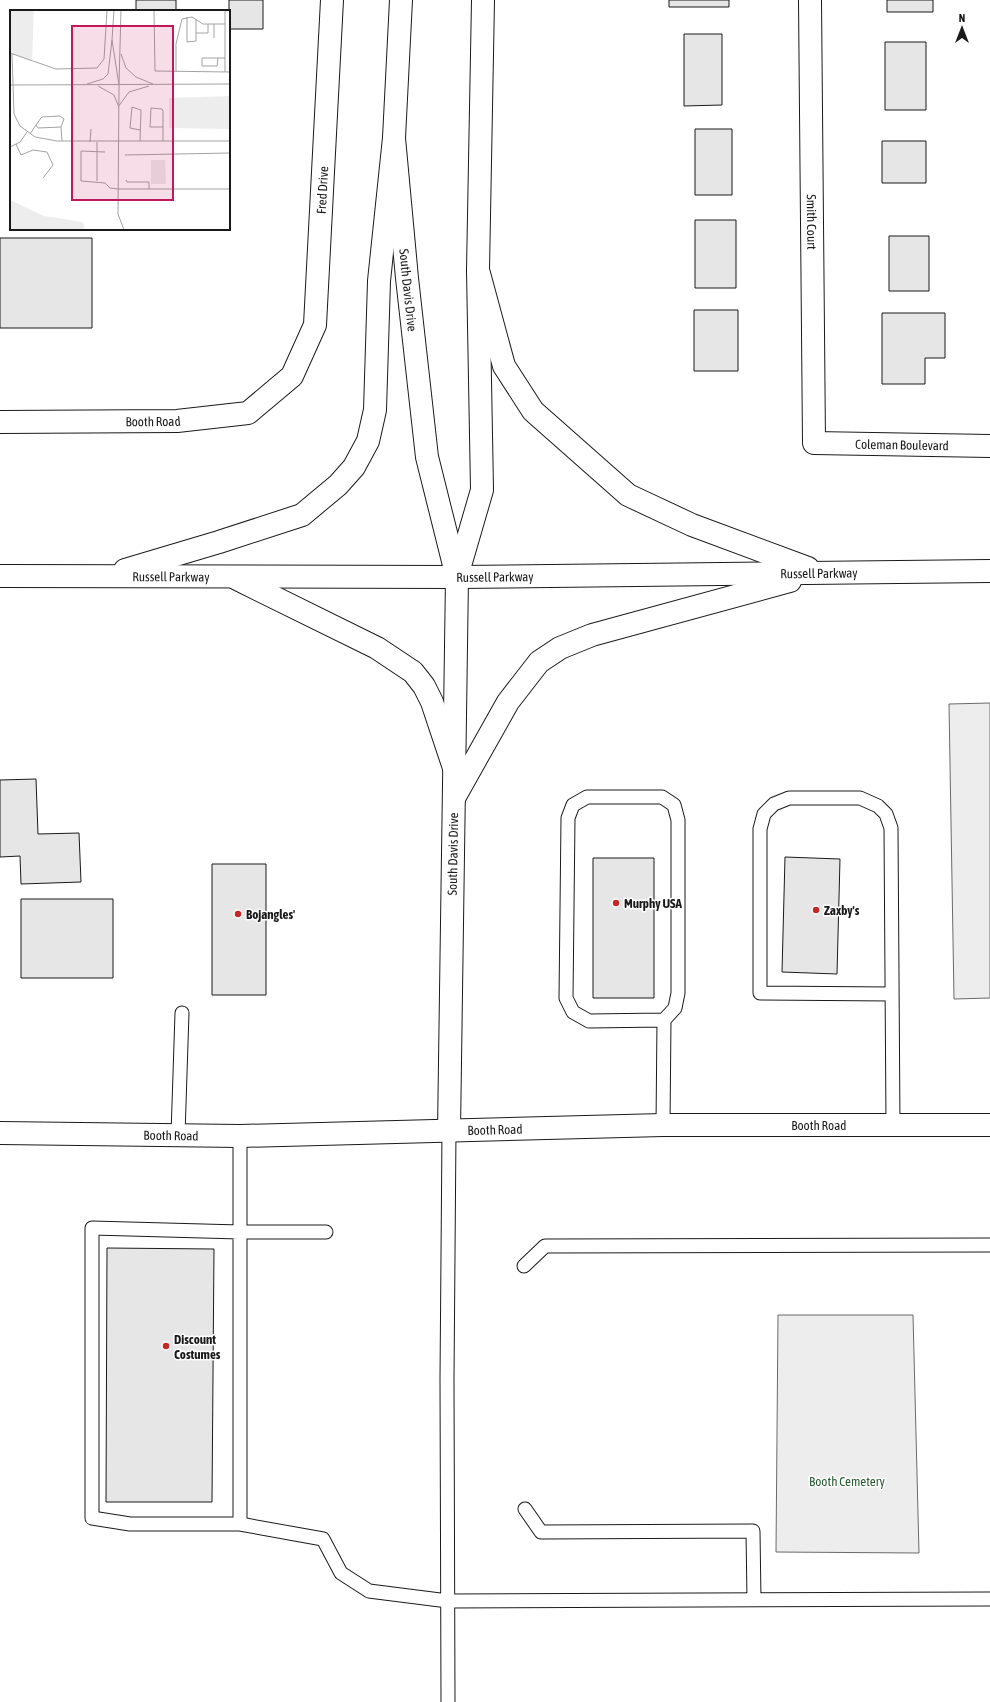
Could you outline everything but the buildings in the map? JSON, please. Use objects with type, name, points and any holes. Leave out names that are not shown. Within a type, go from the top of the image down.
[{"type":"street","name":"Fred Drive","points":[[292,376],[315,325],[332,0]]},
{"type":"street","name":"South Davis Drive","points":[[401,0],[394,138],[407,278],[427,457],[457,577],[449,1131]]},
{"type":"street","name":"South Davis Drive","points":[[457,577],[482,490],[478,270],[483,0]]},
{"type":"street","name":"Smith Court","points":[[810,0],[814,444]]},
{"type":"street","points":[[101,577],[302,515],[338,485],[354,468],[368,441],[375,410],[379,281],[394,138]]},
{"type":"street","points":[[478,270],[504,366],[533,411],[596,468],[628,495],[692,525],[820,572]]},
{"type":"street","name":"Booth Road","points":[[0,422],[177,420],[248,413],[292,376]]},
{"type":"street","name":"Coleman Boulevard","points":[[814,444],[990,446]]},
{"type":"street","name":"Russell Parkway","points":[[0,576],[457,577],[990,571]]},
{"type":"street","points":[[454,798],[508,702],[539,662],[560,648],[592,635],[820,572]]},
{"type":"street","points":[[232,576],[377,648],[413,672],[424,686],[432,702],[455,771]]},
{"type":"street","name":"Booth Road","points":[[0,1133],[240,1136],[663,1125],[990,1125]]},
{"type":"lane","points":[[663,1125],[664,1020],[675,1008],[678,993],[678,820],[674,805],[662,797],[587,797],[573,805],[568,818],[566,998],[573,1012],[589,1021],[664,1020]]},
{"type":"lane","points":[[891,994],[760,992],[760,829],[764,814],[774,804],[789,798],[860,798],[878,806],[886,814],[891,828],[893,1125]]},
{"type":"lane","points":[[178,1135],[182,1013]]},
{"type":"lane","points":[[448,1702],[447,1371],[449,1131]]},
{"type":"lane","points":[[240,1136],[240,1524]]},
{"type":"lane","points":[[326,1232],[240,1232],[92,1228],[92,1518],[130,1524],[240,1524],[323,1539],[341,1573],[369,1591],[448,1602],[990,1599]]},
{"type":"lane","points":[[524,1266],[545,1246],[990,1245]]},
{"type":"lane","points":[[525,1508],[541,1532],[753,1531],[754,1600]]},
{"type":"shaded area","points":[[990,703],[990,998],[954,999],[949,704]]},
{"type":"shaded area","name":"Booth Cemetery","points":[[778,1315],[913,1315],[919,1553],[776,1552]]},
{"type":"place","name":"Murphy USA","points":[[616,903]]},
{"type":"place","name":"Zaxby's","points":[[816,910]]},
{"type":"place","name":"Bojangles'","points":[[238,914]]},
{"type":"place","name":"Discount Costumes","points":[[166,1346]]}]
